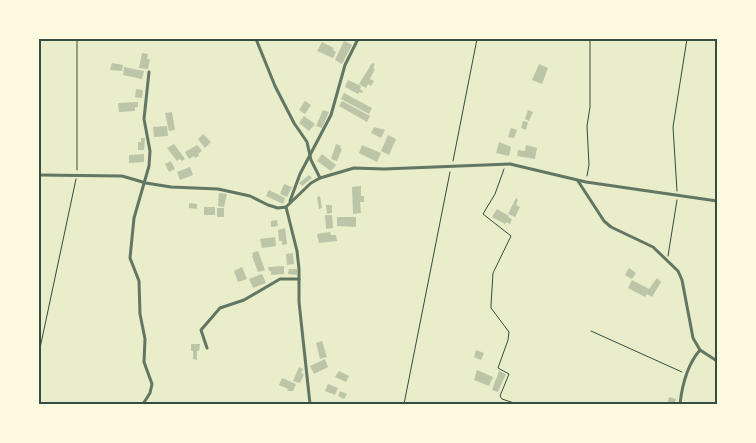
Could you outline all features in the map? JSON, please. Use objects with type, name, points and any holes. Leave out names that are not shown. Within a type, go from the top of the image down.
[{"type":"street","points":[[256,39],[275,86],[294,123],[307,142],[311,160],[320,178]]},
{"type":"street","points":[[290,202],[296,181],[331,115],[345,65],[358,39]]},
{"type":"street","points":[[143,404],[150,393],[152,384],[144,362],[145,339],[140,314],[138,280],[130,258],[134,218],[146,183],[150,151],[144,119],[149,72]]},
{"type":"street","points":[[39,175],[122,176],[146,183],[171,187],[218,189],[250,196],[278,208],[286,206],[311,183],[320,178],[354,168],[384,169],[506,165],[528,168],[586,182],[717,201]]},
{"type":"street","points":[[578,180],[604,221],[611,227],[653,247],[670,261],[678,271],[682,280],[693,338],[700,350],[717,361]]},
{"type":"street","points":[[286,206],[297,251],[299,302],[310,404]]},
{"type":"street","points":[[206,348],[201,330],[220,308],[244,300],[280,279],[299,279]]},
{"type":"street","points":[[680,404],[692,359],[700,350]]},
{"type":"path","points":[[39,353],[77,176],[77,39]]},
{"type":"path","points":[[404,404],[477,39]]},
{"type":"path","points":[[586,182],[589,165],[587,126],[590,106],[590,39]]},
{"type":"path","points":[[670,261],[668,255],[677,196],[673,127],[687,39]]},
{"type":"path","points":[[506,165],[495,194],[483,214],[511,236],[493,273],[491,308],[509,332],[498,368],[509,374],[500,396],[502,399],[517,404]]},
{"type":"path","points":[[591,331],[688,373]]},
{"type":"building","points":[[344,41],[352,45],[342,64],[335,60]]},
{"type":"building","points":[[322,42],[334,48],[333,50],[336,52],[333,58],[317,51]]},
{"type":"building","points":[[142,53],[148,54],[147,59],[150,59],[148,69],[139,68]]},
{"type":"building","points":[[112,63],[123,65],[122,71],[110,70]]},
{"type":"building","points":[[372,63],[375,64],[373,68],[375,69],[370,79],[374,81],[371,86],[368,84],[366,88],[359,84]]},
{"type":"building","points":[[539,64],[548,68],[542,84],[532,80]]},
{"type":"building","points":[[124,67],[144,71],[142,79],[123,75]]},
{"type":"building","points":[[348,80],[361,86],[362,93],[359,92],[358,94],[345,87]]},
{"type":"building","points":[[136,89],[143,90],[142,98],[135,97]]},
{"type":"building","points":[[344,93],[372,108],[369,114],[341,99]]},
{"type":"building","points":[[305,101],[311,105],[305,114],[299,110]]},
{"type":"building","points":[[342,101],[370,116],[367,122],[339,106]]},
{"type":"building","points":[[138,102],[138,107],[135,107],[135,111],[119,112],[118,103]]},
{"type":"building","points":[[323,110],[329,112],[322,128],[316,126]]},
{"type":"building","points":[[528,110],[533,112],[529,121],[525,119]]},
{"type":"building","points":[[172,112],[175,130],[169,131],[165,113]]},
{"type":"building","points":[[304,116],[315,124],[309,131],[299,123]]},
{"type":"building","points":[[523,121],[528,122],[526,130],[521,128]]},
{"type":"building","points":[[167,126],[168,136],[154,137],[153,127]]},
{"type":"building","points":[[374,127],[385,130],[381,138],[371,133]]},
{"type":"building","points":[[511,128],[517,130],[514,138],[508,137]]},
{"type":"building","points":[[203,134],[211,142],[205,148],[198,139]]},
{"type":"building","points":[[388,135],[396,139],[389,155],[381,151]]},
{"type":"building","points":[[141,138],[145,138],[144,150],[138,150],[138,142],[141,142]]},
{"type":"building","points":[[499,142],[511,147],[509,156],[496,153]]},
{"type":"building","points":[[174,144],[185,159],[182,161],[180,159],[177,161],[167,148]]},
{"type":"building","points":[[336,144],[341,146],[340,148],[342,149],[337,161],[331,159]]},
{"type":"building","points":[[197,145],[202,151],[198,154],[199,156],[189,159],[185,152]]},
{"type":"building","points":[[362,145],[381,153],[377,162],[359,153]]},
{"type":"building","points":[[526,145],[537,148],[535,159],[517,156],[518,150],[525,151]]},
{"type":"building","points":[[144,154],[144,162],[129,163],[129,155]]},
{"type":"building","points":[[322,154],[336,165],[331,171],[317,161]]},
{"type":"building","points":[[171,161],[175,169],[169,172],[165,164]]},
{"type":"building","points":[[190,167],[193,175],[180,180],[177,172]]},
{"type":"building","points":[[309,175],[312,178],[302,186],[299,183]]},
{"type":"building","points":[[284,184],[292,187],[287,197],[280,194]]},
{"type":"building","points":[[361,186],[361,196],[364,196],[364,202],[360,202],[361,213],[353,214],[352,187]]},
{"type":"building","points":[[269,190],[285,198],[283,204],[266,196]]},
{"type":"building","points":[[219,193],[227,194],[224,207],[218,206]]},
{"type":"building","points":[[320,196],[322,208],[319,209],[317,197]]},
{"type":"building","points":[[516,198],[518,200],[516,205],[520,207],[515,217],[508,214]]},
{"type":"building","points":[[189,203],[197,204],[197,209],[189,208]]},
{"type":"building","points":[[326,205],[332,205],[332,213],[327,214]]},
{"type":"building","points":[[204,207],[215,207],[215,215],[204,215]]},
{"type":"building","points":[[217,208],[224,208],[224,217],[217,217]]},
{"type":"building","points":[[497,209],[512,219],[510,224],[506,222],[505,224],[492,217]]},
{"type":"building","points":[[325,215],[332,215],[333,228],[326,229]]},
{"type":"building","points":[[337,217],[356,217],[356,227],[337,226]]},
{"type":"building","points":[[277,220],[278,226],[271,227],[271,221]]},
{"type":"building","points":[[285,228],[287,244],[282,245],[282,241],[279,241],[278,230]]},
{"type":"building","points":[[330,232],[331,235],[336,235],[337,241],[319,243],[317,234]]},
{"type":"building","points":[[275,237],[276,246],[262,248],[260,239]]},
{"type":"building","points":[[258,251],[265,270],[258,272],[252,253]]},
{"type":"building","points":[[293,253],[294,264],[287,265],[286,254]]},
{"type":"building","points":[[284,266],[284,274],[271,275],[268,267]]},
{"type":"building","points":[[242,267],[247,279],[238,282],[234,271]]},
{"type":"building","points":[[629,268],[636,273],[632,279],[625,275]]},
{"type":"building","points":[[289,269],[297,269],[297,275],[288,274]]},
{"type":"building","points":[[262,274],[266,283],[253,288],[249,279]]},
{"type":"building","points":[[657,278],[661,282],[652,297],[647,294],[645,297],[628,288],[632,280],[649,289]]},
{"type":"building","points":[[322,341],[327,357],[320,359],[316,343]]},
{"type":"building","points":[[191,344],[200,344],[199,351],[197,351],[197,360],[193,359]]},
{"type":"building","points":[[476,350],[484,353],[481,360],[474,357]]},
{"type":"building","points":[[325,359],[328,367],[314,374],[310,366]]},
{"type":"building","points":[[299,367],[303,369],[301,373],[304,374],[300,383],[293,381]]},
{"type":"building","points":[[477,370],[493,377],[489,386],[474,380]]},
{"type":"building","points":[[339,371],[349,376],[346,382],[335,377]]},
{"type":"building","points":[[499,371],[506,374],[498,392],[492,390]]},
{"type":"building","points":[[282,378],[296,384],[293,391],[287,391],[288,389],[279,385]]},
{"type":"building","points":[[328,384],[338,388],[335,395],[325,391]]},
{"type":"building","points":[[340,391],[347,394],[344,399],[338,396]]},
{"type":"building","points":[[669,397],[676,399],[675,404],[667,404]]}]
